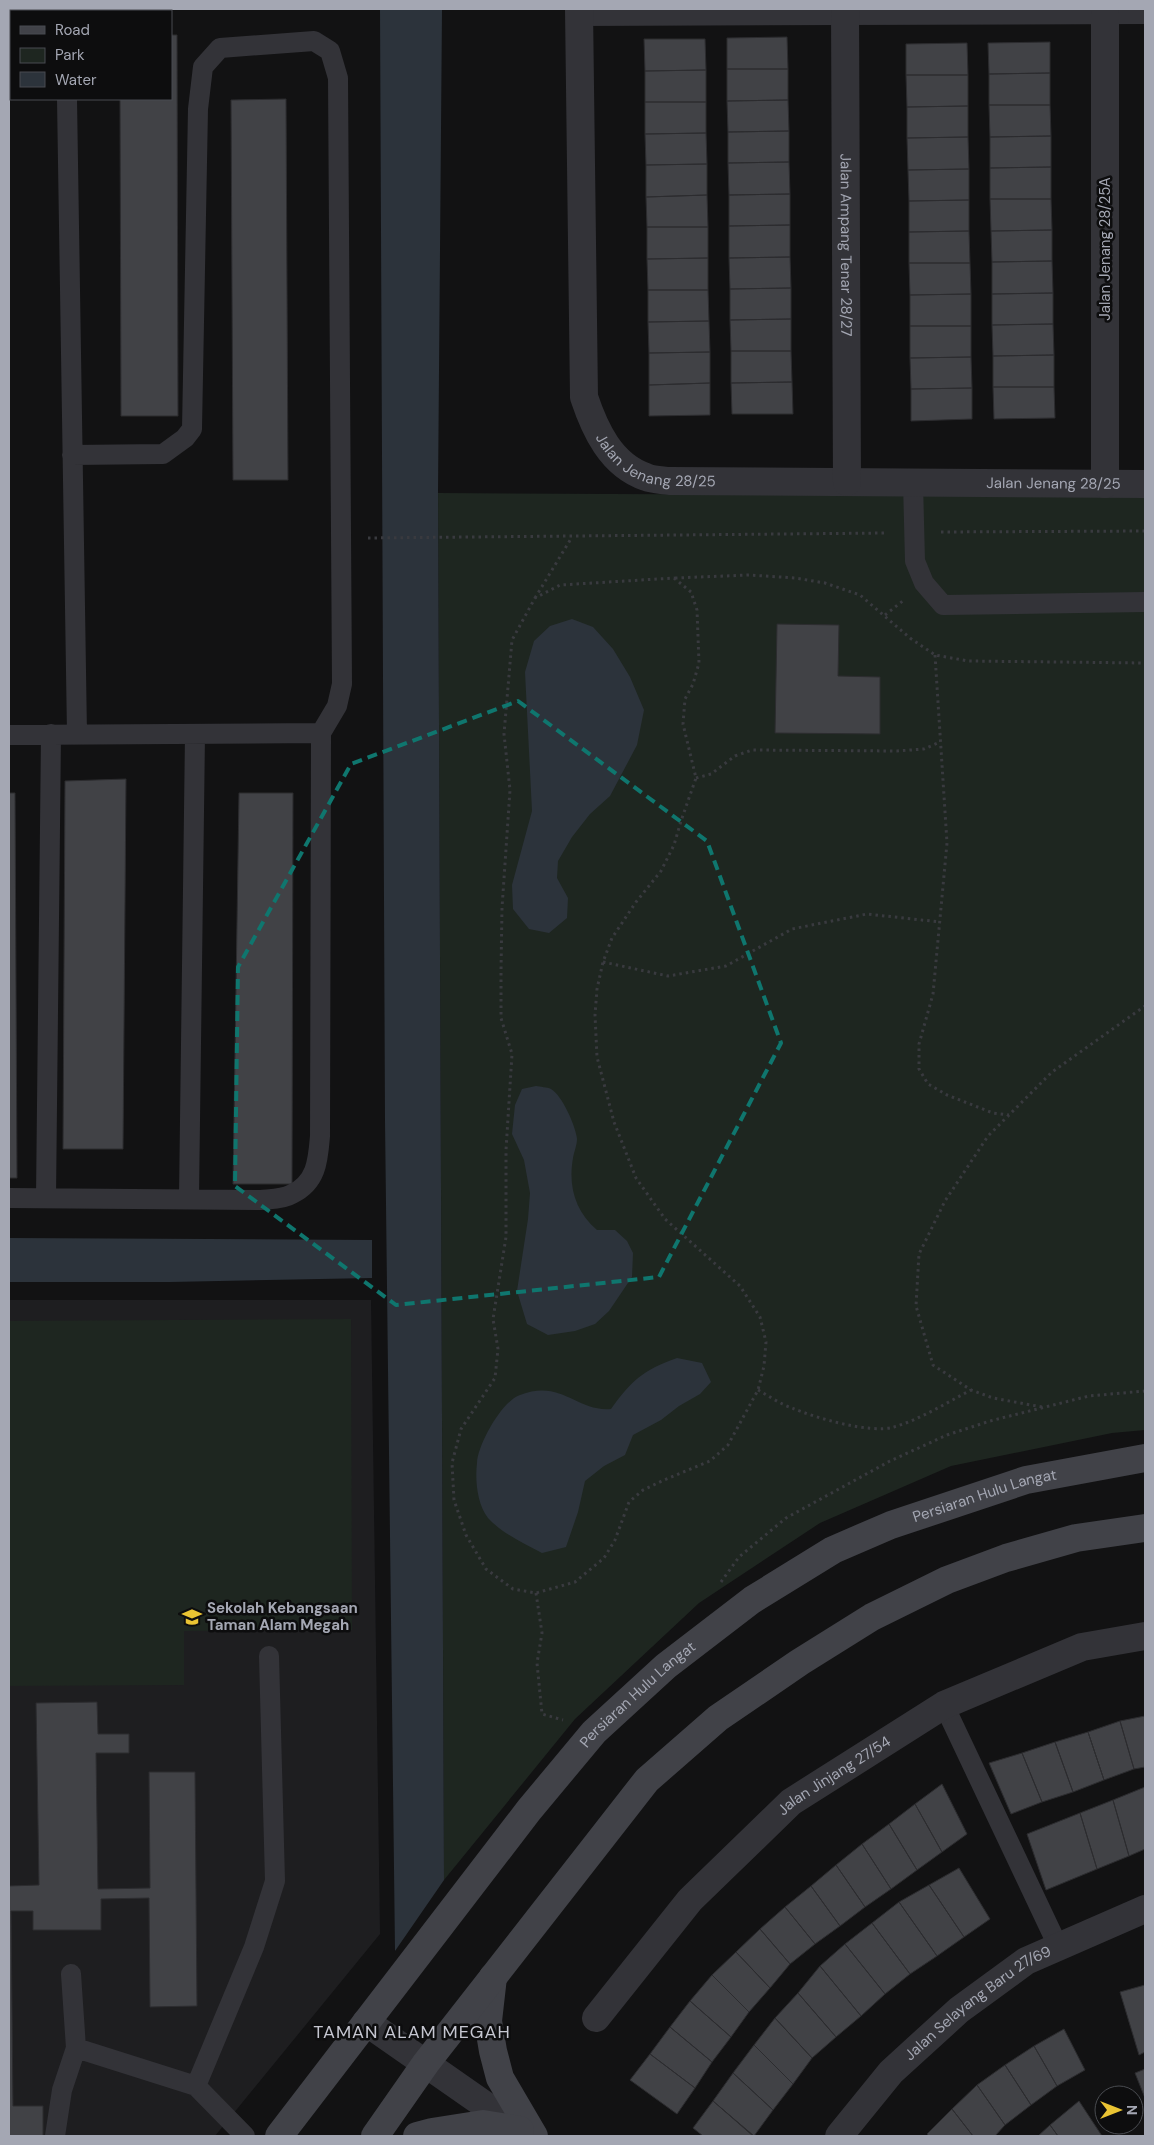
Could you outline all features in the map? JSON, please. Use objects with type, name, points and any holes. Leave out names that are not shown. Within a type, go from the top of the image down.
[{"type":"main road","name":"Persiaran Hulu Langat","points":[[279,2136],[529,1810],[594,1732],[666,1666],[752,1600],[833,1550],[891,1525],[1026,1480],[1145,1458]]},
{"type":"main road","points":[[376,2136],[426,2063],[647,1780],[718,1718],[872,1617],[947,1580],[1006,1558],[1076,1538],[1145,1528]]},
{"type":"main road","points":[[494,1976],[488,2021],[493,2051],[500,2078],[528,2134]]},
{"type":"main road","points":[[417,2136],[483,2124],[528,2134]]},
{"type":"street","name":"Jalan Jenang 28/25","points":[[579,12],[584,397],[592,424],[607,449],[627,466],[646,477],[669,481],[1145,484]]},
{"type":"street","name":"Jalan Ampang Tenar 28/27","points":[[845,12],[847,482]]},
{"type":"street","name":"Jalan Jenang 28/25A","points":[[1105,14],[1105,484]]},
{"type":"street","name":"Jalan Jinjang 27/54","points":[[596,2018],[690,1900],[791,1802],[944,1705],[1082,1647],[1145,1636]]},
{"type":"street","name":"Jalan Selayang Baru 27/69","points":[[839,2136],[892,2072],[959,2010],[1026,1961],[1145,1909]]},
{"type":"street","points":[[366,2022],[528,2134]]},
{"type":"lane","points":[[579,12],[1145,14]]},
{"type":"lane","points":[[9,1198],[260,1200],[291,1195],[307,1183],[317,1164],[320,1136],[321,733],[337,706],[342,684],[338,78],[330,51],[314,40],[220,48],[202,67],[198,108],[192,429],[186,438],[163,454],[72,456]]},
{"type":"lane","points":[[67,100],[77,734]]},
{"type":"lane","points":[[913,482],[915,561],[924,583],[943,605],[1145,602]]},
{"type":"lane","points":[[9,734],[321,733]]},
{"type":"lane","points":[[46,1198],[51,734]]},
{"type":"lane","points":[[190,1198],[195,734]]},
{"type":"lane","points":[[196,2086],[254,1947],[275,1881],[269,1656]]},
{"type":"lane","points":[[944,1705],[1058,1946]]},
{"type":"lane","points":[[54,2136],[62,2090],[76,2048],[71,1974]]},
{"type":"lane","points":[[76,2048],[196,2086],[245,2136]]},
{"type":"path","points":[[358,538],[1145,531]]},
{"type":"path","points":[[572,536],[512,640],[504,734],[510,790],[502,908],[501,1018],[512,1054],[506,1150],[506,1237],[493,1319],[498,1349],[495,1378],[461,1429],[452,1463],[454,1500],[466,1535],[486,1569],[513,1589],[536,1593],[575,1582],[604,1558],[615,1540],[629,1502],[642,1490],[710,1461],[728,1445],[758,1390],[764,1366],[766,1342],[760,1317],[740,1286],[665,1219],[636,1178],[614,1122],[597,1057],[596,1006],[603,962],[612,938],[636,902],[661,871],[674,845],[696,778],[684,724],[685,700],[699,663],[697,610],[691,592],[674,578]]},
{"type":"path","points":[[535,598],[560,585],[674,578],[749,576],[795,578],[825,583],[860,596],[910,638],[935,655],[968,661],[1145,664]]},
{"type":"path","points":[[935,655],[947,844],[933,994],[919,1044],[919,1069],[928,1084],[947,1095],[993,1113],[1009,1115]]},
{"type":"path","points":[[696,778],[711,774],[735,756],[752,750],[897,752],[924,749],[940,742]]},
{"type":"path","points":[[603,962],[668,976],[726,966],[792,929],[867,914],[940,922]]},
{"type":"path","points":[[1043,1407],[993,1398],[970,1390],[933,1365],[916,1306],[919,1254],[946,1201],[988,1136],[1052,1072],[1145,1006]]},
{"type":"path","points":[[758,1390],[790,1408],[816,1417],[868,1428],[892,1428],[916,1418],[970,1390]]},
{"type":"highlighted area","points":[[518,701],[707,841],[781,1043],[659,1277],[396,1305],[235,1186],[238,967],[351,764]]},
{"type":"shaded area","name":"Sekolah Kebangsaan Taman Alam Megah","points":[[9,1300],[371,1300],[380,1934],[215,2136],[9,2136]]},
{"type":"green space","points":[[438,493],[1145,497],[1145,1430],[1112,1433],[951,1466],[820,1523],[699,1603],[575,1719],[444,1880]]},
{"type":"green space","points":[[351,1319],[352,1630],[184,1631],[184,1685],[9,1686],[9,1321]]},
{"type":"water","points":[[380,9],[442,9],[438,493],[444,1880],[395,1951],[385,1121]]},
{"type":"water","points":[[572,619],[593,627],[613,649],[630,677],[644,710],[637,745],[610,796],[590,814],[572,837],[558,861],[557,878],[568,898],[567,918],[549,933],[529,929],[513,909],[512,885],[532,811],[525,672],[534,641],[550,626]]},
{"type":"water","points":[[536,1086],[549,1088],[555,1092],[564,1104],[574,1127],[577,1144],[572,1168],[573,1188],[578,1206],[583,1215],[597,1230],[615,1230],[627,1241],[633,1253],[632,1277],[609,1311],[595,1324],[575,1331],[548,1335],[527,1324],[517,1291],[530,1193],[524,1160],[512,1134],[515,1105],[522,1089]]},
{"type":"water","points":[[9,1238],[372,1240],[372,1278],[170,1282],[9,1282]]},
{"type":"water","points":[[677,1358],[702,1363],[711,1382],[700,1394],[679,1406],[661,1420],[633,1435],[625,1455],[604,1466],[585,1481],[578,1512],[566,1547],[542,1553],[507,1533],[488,1518],[481,1506],[478,1492],[476,1470],[478,1455],[492,1424],[506,1405],[513,1399],[535,1391],[547,1391],[558,1393],[588,1406],[599,1409],[611,1409],[625,1391],[646,1372]]},
{"type":"building","points":[[172,35],[177,35],[178,416],[121,416],[120,100],[172,100]]},
{"type":"building","points":[[787,37],[788,69],[727,69],[727,38]]},
{"type":"building","points":[[644,39],[705,39],[706,70],[645,71]]},
{"type":"building","points":[[1050,42],[1050,73],[989,74],[988,43]]},
{"type":"building","points":[[967,43],[968,75],[906,75],[906,44]]},
{"type":"building","points":[[727,69],[788,69],[788,100],[727,101]]},
{"type":"building","points":[[706,70],[706,102],[645,102],[645,71]]},
{"type":"building","points":[[1050,73],[1050,105],[989,105],[989,74]]},
{"type":"building","points":[[906,75],[968,75],[968,106],[907,107]]},
{"type":"building","points":[[286,99],[288,480],[233,480],[231,100]]},
{"type":"building","points":[[788,100],[789,131],[728,132],[727,101]]},
{"type":"building","points":[[645,102],[706,102],[706,133],[645,134]]},
{"type":"building","points":[[989,105],[1050,105],[1051,136],[990,137]]},
{"type":"building","points":[[968,106],[968,137],[907,138],[907,107]]},
{"type":"building","points":[[789,131],[789,162],[728,163],[728,132]]},
{"type":"building","points":[[706,133],[707,164],[646,165],[645,134]]},
{"type":"building","points":[[1051,136],[1051,167],[990,168],[990,137]]},
{"type":"building","points":[[968,137],[969,169],[908,170],[907,138]]},
{"type":"building","points":[[789,162],[790,194],[729,195],[728,163]]},
{"type":"building","points":[[707,164],[707,195],[646,197],[646,165]]},
{"type":"building","points":[[1051,167],[1051,199],[990,199],[990,168]]},
{"type":"building","points":[[969,169],[969,200],[909,201],[908,170]]},
{"type":"building","points":[[790,194],[790,225],[729,226],[729,195]]},
{"type":"building","points":[[707,195],[708,227],[647,227],[646,197]]},
{"type":"building","points":[[990,199],[1051,199],[1052,230],[991,231]]},
{"type":"building","points":[[969,200],[969,231],[909,232],[909,201]]},
{"type":"building","points":[[790,225],[790,257],[729,258],[729,226]]},
{"type":"building","points":[[647,227],[708,227],[708,258],[647,259]]},
{"type":"building","points":[[1052,230],[1052,261],[992,262],[991,231]]},
{"type":"building","points":[[969,231],[970,263],[909,263],[909,232]]},
{"type":"building","points":[[790,257],[791,288],[730,289],[729,258]]},
{"type":"building","points":[[708,258],[708,290],[648,290],[647,259]]},
{"type":"building","points":[[1052,261],[1053,293],[992,294],[992,262]]},
{"type":"building","points":[[909,263],[970,263],[971,294],[910,295]]},
{"type":"building","points":[[791,288],[791,319],[730,320],[730,289]]},
{"type":"building","points":[[648,290],[708,290],[709,321],[648,322]]},
{"type":"building","points":[[1053,293],[1053,324],[992,325],[992,294]]},
{"type":"building","points":[[971,294],[971,326],[910,326],[910,295]]},
{"type":"building","points":[[791,319],[791,351],[731,351],[730,320]]},
{"type":"building","points":[[709,321],[710,352],[649,353],[648,322]]},
{"type":"building","points":[[1053,324],[1054,355],[993,356],[992,325]]},
{"type":"building","points":[[910,326],[971,326],[971,357],[910,358]]},
{"type":"building","points":[[731,351],[791,351],[792,382],[731,383]]},
{"type":"building","points":[[710,352],[710,383],[649,385],[649,353]]},
{"type":"building","points":[[1054,355],[1054,387],[993,387],[993,356]]},
{"type":"building","points":[[971,357],[972,388],[911,389],[910,358]]},
{"type":"building","points":[[792,382],[793,414],[732,414],[731,383]]},
{"type":"building","points":[[710,383],[710,415],[649,416],[649,385]]},
{"type":"building","points":[[993,387],[1054,387],[1055,418],[994,419]]},
{"type":"building","points":[[972,388],[972,419],[911,421],[911,389]]},
{"type":"building","points":[[777,624],[839,625],[838,676],[880,677],[880,734],[775,733]]},
{"type":"building","points":[[126,779],[123,1149],[63,1149],[65,781]]},
{"type":"building","points":[[9,793],[15,793],[17,1178],[9,1178]]},
{"type":"building","points":[[239,793],[293,793],[292,1184],[233,1184]]},
{"type":"building","points":[[97,1702],[98,1734],[129,1734],[129,1753],[96,1753],[98,1889],[150,1888],[149,1772],[195,1772],[197,2006],[150,2007],[149,1898],[101,1899],[101,1930],[33,1930],[33,1911],[11,1911],[13,2106],[43,2106],[43,2136],[9,2136],[9,1886],[39,1885],[36,1703]]},
{"type":"building","points":[[1145,1716],[1145,1767],[1134,1769],[1120,1721]]},
{"type":"building","points":[[1120,1721],[1134,1769],[1104,1780],[1088,1732]]},
{"type":"building","points":[[1088,1732],[1104,1780],[1073,1792],[1055,1742]]},
{"type":"building","points":[[1055,1742],[1073,1792],[1042,1802],[1022,1753]]},
{"type":"building","points":[[1022,1753],[1042,1802],[1011,1814],[989,1763]]},
{"type":"building","points":[[942,1784],[967,1834],[942,1852],[915,1804]]},
{"type":"building","points":[[1145,1787],[1145,1849],[1129,1856],[1113,1800]]},
{"type":"building","points":[[1113,1800],[1129,1856],[1097,1869],[1080,1813]]},
{"type":"building","points":[[915,1804],[942,1852],[917,1870],[889,1824]]},
{"type":"building","points":[[1080,1813],[1097,1869],[1046,1890],[1027,1834]]},
{"type":"building","points":[[889,1824],[917,1870],[891,1889],[862,1844]]},
{"type":"building","points":[[862,1844],[891,1889],[865,1907],[836,1865]]},
{"type":"building","points":[[836,1865],[865,1907],[840,1926],[811,1886]]},
{"type":"building","points":[[959,1868],[990,1919],[964,1937],[929,1885]]},
{"type":"building","points":[[929,1885],[964,1937],[937,1956],[899,1902]]},
{"type":"building","points":[[811,1886],[840,1926],[815,1944],[785,1907]]},
{"type":"building","points":[[899,1902],[937,1956],[910,1974],[872,1923]]},
{"type":"building","points":[[785,1907],[815,1944],[790,1964],[760,1929]]},
{"type":"building","points":[[872,1923],[910,1974],[885,1994],[845,1944]]},
{"type":"building","points":[[760,1929],[790,1964],[770,1988],[736,1952]]},
{"type":"building","points":[[845,1944],[885,1994],[861,2016],[820,1966]]},
{"type":"building","points":[[736,1952],[770,1988],[749,2012],[712,1975]]},
{"type":"building","points":[[820,1966],[861,2016],[836,2037],[798,1993]]},
{"type":"building","points":[[712,1975],[749,2012],[731,2037],[690,2001]]},
{"type":"building","points":[[1145,1985],[1145,2052],[1139,2055],[1120,1992]]},
{"type":"building","points":[[798,1993],[836,2037],[812,2058],[775,2018]]},
{"type":"building","points":[[690,2001],[731,2037],[712,2062],[670,2027]]},
{"type":"building","points":[[775,2018],[812,2058],[793,2084],[754,2045]]},
{"type":"building","points":[[670,2027],[712,2062],[695,2088],[650,2054]]},
{"type":"building","points":[[1064,2029],[1085,2070],[1057,2086],[1034,2046]]},
{"type":"building","points":[[754,2045],[793,2084],[773,2110],[733,2073]]},
{"type":"building","points":[[1034,2046],[1057,2086],[1031,2105],[1005,2065]]},
{"type":"building","points":[[650,2054],[695,2088],[677,2114],[630,2080]]},
{"type":"building","points":[[1005,2065],[1031,2105],[1005,2125],[977,2085]]},
{"type":"building","points":[[1145,2069],[1145,2098],[1144,2085],[1140,2085],[1135,2073]]},
{"type":"building","points":[[733,2073],[773,2110],[754,2136],[713,2101]]},
{"type":"building","points":[[977,2085],[1005,2125],[995,2136],[973,2136],[952,2109]]},
{"type":"building","points":[[713,2101],[753,2136],[703,2136],[693,2128]]},
{"type":"building","points":[[1079,2101],[1094,2124],[1094,2135],[1102,2136],[1058,2136],[1050,2125]]},
{"type":"building","points":[[952,2109],[973,2136],[929,2136],[927,2134]]},
{"type":"building","points":[[1050,2125],[1058,2136],[1038,2136]]},
{"type":"place","name":"Sekolah Kebangsaan Taman Alam Megah","points":[[192,1617]]},
{"type":"district","name":"TAMAN ALAM MEGAH","points":[[412,2032]]}]
